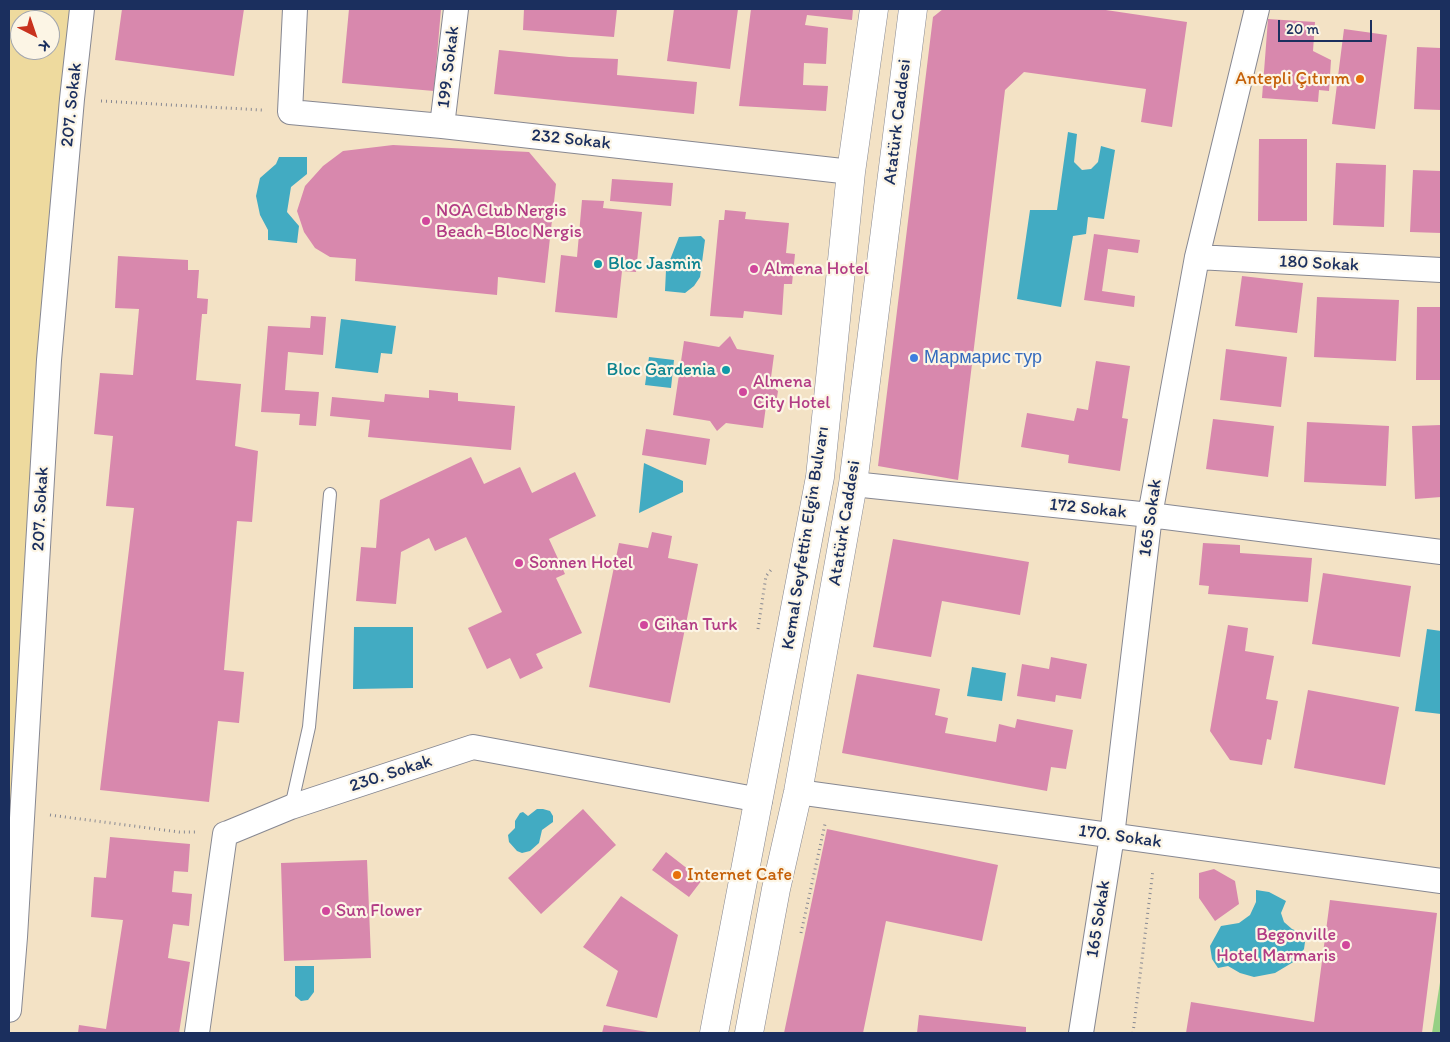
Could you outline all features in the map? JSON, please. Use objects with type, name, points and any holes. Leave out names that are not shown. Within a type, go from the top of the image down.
[{"type":"main road","name":"Kemal Seyfettin Elgin Bulvarı","points":[[714,1033],[760,800],[820,477],[851,172],[874,9]]},
{"type":"main road","name":"Atatürk Caddesi","points":[[748,1033],[776,889],[798,792],[853,484],[913,9]]},
{"type":"street","name":"207. Sokak","points":[[9,1010],[23,812],[49,360],[72,99],[82,9]]},
{"type":"street","points":[[290,112],[295,9]]},
{"type":"street","name":"199. Sokak","points":[[442,126],[456,9]]},
{"type":"street","name":"165 Sokak","points":[[1081,1033],[1112,836],[1150,515],[1197,257],[1257,9]]},
{"type":"street","name":"232 Sokak","points":[[290,112],[442,126],[851,172]]},
{"type":"street","name":"180 Sokak","points":[[1197,257],[1441,270]]},
{"type":"street","name":"172 Sokak","points":[[853,484],[1150,515],[1441,552]]},
{"type":"street","name":"230. Sokak","points":[[228,832],[291,807],[473,747],[760,800]]},
{"type":"street","name":"170. Sokak","points":[[798,792],[1441,881]]},
{"type":"street","points":[[197,1033],[225,834],[228,832]]},
{"type":"lane","points":[[291,807],[309,727],[330,494]]},
{"type":"path","points":[[72,99],[290,112]]},
{"type":"path","points":[[23,812],[179,832],[228,832]]},
{"type":"path","points":[[1133,1033],[1156,842]]},
{"type":"green space","points":[[1441,976],[1441,1033],[1432,1033]]},
{"type":"sand","points":[[9,9],[82,9],[9,1010]]},
{"type":"water","points":[[1068,132],[1077,134],[1074,162],[1082,170],[1091,169],[1098,162],[1101,146],[1115,150],[1104,219],[1088,217],[1086,234],[1073,236],[1061,307],[1017,299],[1030,210],[1057,210]]},
{"type":"water","points":[[279,157],[307,157],[307,174],[291,187],[287,212],[299,226],[297,243],[268,240],[268,230],[260,215],[256,196],[260,178],[276,164]]},
{"type":"water","points":[[701,236],[705,240],[700,277],[694,286],[685,293],[665,291],[666,270],[679,237]]},
{"type":"water","points":[[341,319],[396,326],[392,354],[381,353],[378,373],[335,368]]},
{"type":"water","points":[[649,357],[674,360],[671,388],[645,385]]},
{"type":"water","points":[[644,463],[683,481],[683,492],[639,513]]},
{"type":"water","points":[[354,627],[413,627],[413,688],[353,689]]},
{"type":"water","points":[[1427,629],[1441,631],[1441,714],[1415,711]]},
{"type":"water","points":[[972,667],[1006,673],[1002,701],[967,696]]},
{"type":"water","points":[[537,809],[550,811],[553,816],[553,822],[542,830],[539,843],[530,851],[522,853],[517,851],[509,842],[508,835],[515,828],[515,821],[520,813],[523,812],[528,816]]},
{"type":"water","points":[[1256,890],[1269,892],[1286,901],[1281,913],[1284,922],[1292,929],[1306,935],[1304,949],[1295,961],[1275,973],[1254,977],[1240,973],[1228,966],[1218,968],[1212,959],[1210,946],[1221,926],[1239,923],[1250,915],[1256,902]]},
{"type":"water","points":[[295,966],[314,966],[314,992],[308,1000],[301,1001],[295,996]]},
{"type":"building","points":[[122,9],[244,9],[234,76],[115,60]]},
{"type":"building","points":[[349,9],[441,9],[434,91],[342,83]]},
{"type":"building","points":[[524,9],[617,9],[614,37],[523,30]]},
{"type":"building","points":[[674,9],[738,9],[730,69],[667,61]]},
{"type":"building","points":[[751,9],[853,9],[852,20],[807,15],[805,25],[828,28],[826,64],[804,63],[803,85],[828,86],[826,111],[739,106]]},
{"type":"building","points":[[943,9],[1099,9],[1187,22],[1172,127],[1141,122],[1146,89],[1024,72],[1005,90],[958,480],[878,466],[933,17]]},
{"type":"building","points":[[1268,19],[1315,22],[1313,51],[1331,60],[1329,91],[1319,90],[1318,102],[1262,98]]},
{"type":"building","name":"Antepli Çıtırım","points":[[1344,29],[1387,35],[1375,129],[1332,124]]},
{"type":"building","points":[[1417,47],[1441,48],[1441,110],[1414,109]]},
{"type":"building","points":[[499,50],[569,57],[618,59],[617,75],[697,82],[694,114],[494,94]]},
{"type":"building","points":[[1259,139],[1307,139],[1307,221],[1258,221]]},
{"type":"building","name":"NOA Club Nergis Beach -Bloc Nergis","points":[[393,145],[529,152],[556,184],[545,283],[498,277],[497,295],[355,281],[356,259],[330,257],[315,248],[304,232],[297,211],[305,186],[323,166],[343,151]]},
{"type":"building","points":[[1336,163],[1386,165],[1384,227],[1333,225]]},
{"type":"building","points":[[1413,170],[1441,171],[1441,233],[1410,232]]},
{"type":"building","points":[[612,179],[673,183],[671,206],[610,201]]},
{"type":"building","name":"Bloc Jasmin","points":[[582,200],[604,201],[603,208],[642,212],[636,272],[622,271],[617,318],[555,312],[561,255],[577,257]]},
{"type":"building","name":"Almena Hotel","points":[[725,210],[746,212],[745,219],[789,223],[786,253],[795,254],[792,284],[784,284],[782,315],[744,311],[743,318],[710,316],[719,220],[724,220]]},
{"type":"building","points":[[1094,234],[1140,240],[1138,253],[1108,249],[1102,291],[1135,296],[1134,307],[1084,300]]},
{"type":"building","points":[[118,256],[188,260],[188,270],[199,270],[197,298],[208,299],[207,314],[202,314],[196,380],[241,384],[235,446],[258,451],[252,522],[237,521],[224,670],[244,672],[239,723],[218,721],[209,802],[100,790],[134,508],[106,506],[113,436],[94,434],[100,373],[133,375],[139,309],[115,308]]},
{"type":"building","points":[[1242,276],[1303,283],[1297,333],[1235,326]]},
{"type":"building","points":[[1317,297],[1399,300],[1396,361],[1314,357]]},
{"type":"building","points":[[1417,307],[1441,307],[1441,380],[1416,380]]},
{"type":"building","points":[[311,316],[326,317],[323,355],[288,352],[285,390],[319,392],[316,426],[299,425],[300,414],[261,412],[268,326],[310,328]]},
{"type":"building","name":"Bloc Gardenia","points":[[730,336],[737,349],[774,355],[770,385],[778,391],[776,404],[766,406],[763,428],[726,423],[717,431],[710,421],[673,415],[684,341],[719,347]]},
{"type":"building","points":[[1226,349],[1287,357],[1281,407],[1220,400]]},
{"type":"building","points":[[1096,361],[1130,366],[1122,418],[1128,419],[1120,471],[1068,463],[1069,455],[1021,447],[1027,413],[1074,421],[1077,408],[1088,410]]},
{"type":"building","points":[[429,390],[458,393],[458,401],[515,406],[511,450],[368,437],[370,420],[330,416],[332,397],[384,402],[385,394],[429,398]]},
{"type":"building","points":[[1213,419],[1274,426],[1268,477],[1206,469]]},
{"type":"building","points":[[1307,422],[1389,426],[1386,486],[1304,482]]},
{"type":"building","points":[[1441,425],[1441,497],[1415,499],[1412,426]]},
{"type":"building","points":[[646,429],[710,439],[706,465],[642,455]]},
{"type":"building","name":"Sonnen Hotel","points":[[471,457],[484,484],[520,467],[532,493],[575,472],[596,516],[549,539],[565,574],[556,578],[582,633],[536,654],[543,668],[520,679],[510,658],[487,669],[468,628],[502,612],[466,537],[435,551],[429,538],[401,552],[396,604],[356,601],[361,547],[376,548],[380,500]]},
{"type":"building","name":"Cihan Turk","points":[[652,532],[672,536],[668,558],[698,564],[670,703],[589,687],[619,543],[648,548]]},
{"type":"building","points":[[893,539],[1029,562],[1020,615],[942,601],[931,657],[873,647]]},
{"type":"building","points":[[1203,543],[1240,545],[1240,553],[1312,558],[1308,602],[1208,594],[1209,586],[1199,585]]},
{"type":"building","points":[[1323,573],[1411,586],[1400,657],[1312,644]]},
{"type":"building","points":[[1228,625],[1248,628],[1245,651],[1274,656],[1266,699],[1278,701],[1271,740],[1267,739],[1262,765],[1230,760],[1210,731]]},
{"type":"building","points":[[1051,657],[1087,664],[1081,699],[1056,695],[1055,702],[1017,696],[1022,664],[1049,669]]},
{"type":"building","points":[[857,674],[940,689],[935,715],[948,718],[945,733],[996,742],[999,724],[1015,728],[1017,719],[1073,730],[1066,769],[1051,767],[1047,791],[842,753]]},
{"type":"building","points":[[1308,690],[1399,707],[1385,785],[1294,768]]},
{"type":"building","points":[[583,809],[616,845],[541,914],[508,878]]},
{"type":"building","points":[[827,829],[998,865],[982,941],[886,921],[863,1033],[784,1033]]},
{"type":"building","points":[[110,837],[190,844],[188,872],[174,871],[172,892],[192,894],[189,926],[173,924],[168,958],[190,962],[179,1033],[78,1033],[79,1025],[106,1029],[123,920],[91,917],[94,877],[106,878]]},
{"type":"building","name":"Internet Cafe","points":[[666,852],[702,880],[689,897],[652,870]]},
{"type":"building","name":"Sun Flower","points":[[367,860],[371,958],[284,961],[281,863]]},
{"type":"building","points":[[1214,869],[1235,881],[1239,904],[1215,921],[1199,898],[1199,873]]},
{"type":"building","points":[[621,896],[678,935],[657,1018],[606,1006],[618,971],[583,947]]},
{"type":"building","points":[[1330,900],[1437,913],[1422,1033],[1186,1033],[1191,1002],[1314,1022]]},
{"type":"building","points":[[919,1015],[1026,1027],[1026,1033],[917,1033]]},
{"type":"building","points":[[604,1025],[648,1032],[648,1033],[602,1033]]},
{"type":"place","name":"Antepli Çıtırım","points":[[1360,79]]},
{"type":"place","name":"NOA Club Nergis Beach -Bloc Nergis","points":[[426,221]]},
{"type":"place","name":"Bloc Jasmin","points":[[598,264]]},
{"type":"place","name":"Almena Hotel","points":[[754,269]]},
{"type":"place","name":"Мармарис тур","points":[[914,358]]},
{"type":"place","name":"Bloc Gardenia","points":[[726,370]]},
{"type":"place","name":"Almena City Hotel","points":[[743,392]]},
{"type":"place","name":"Sonnen Hotel","points":[[519,563]]},
{"type":"place","name":"Cihan Turk","points":[[644,625]]},
{"type":"place","name":"Internet Cafe","points":[[677,875]]},
{"type":"place","name":"Sun Flower","points":[[326,911]]},
{"type":"place","name":"Begonville Hotel Marmaris","points":[[1346,945]]}]
